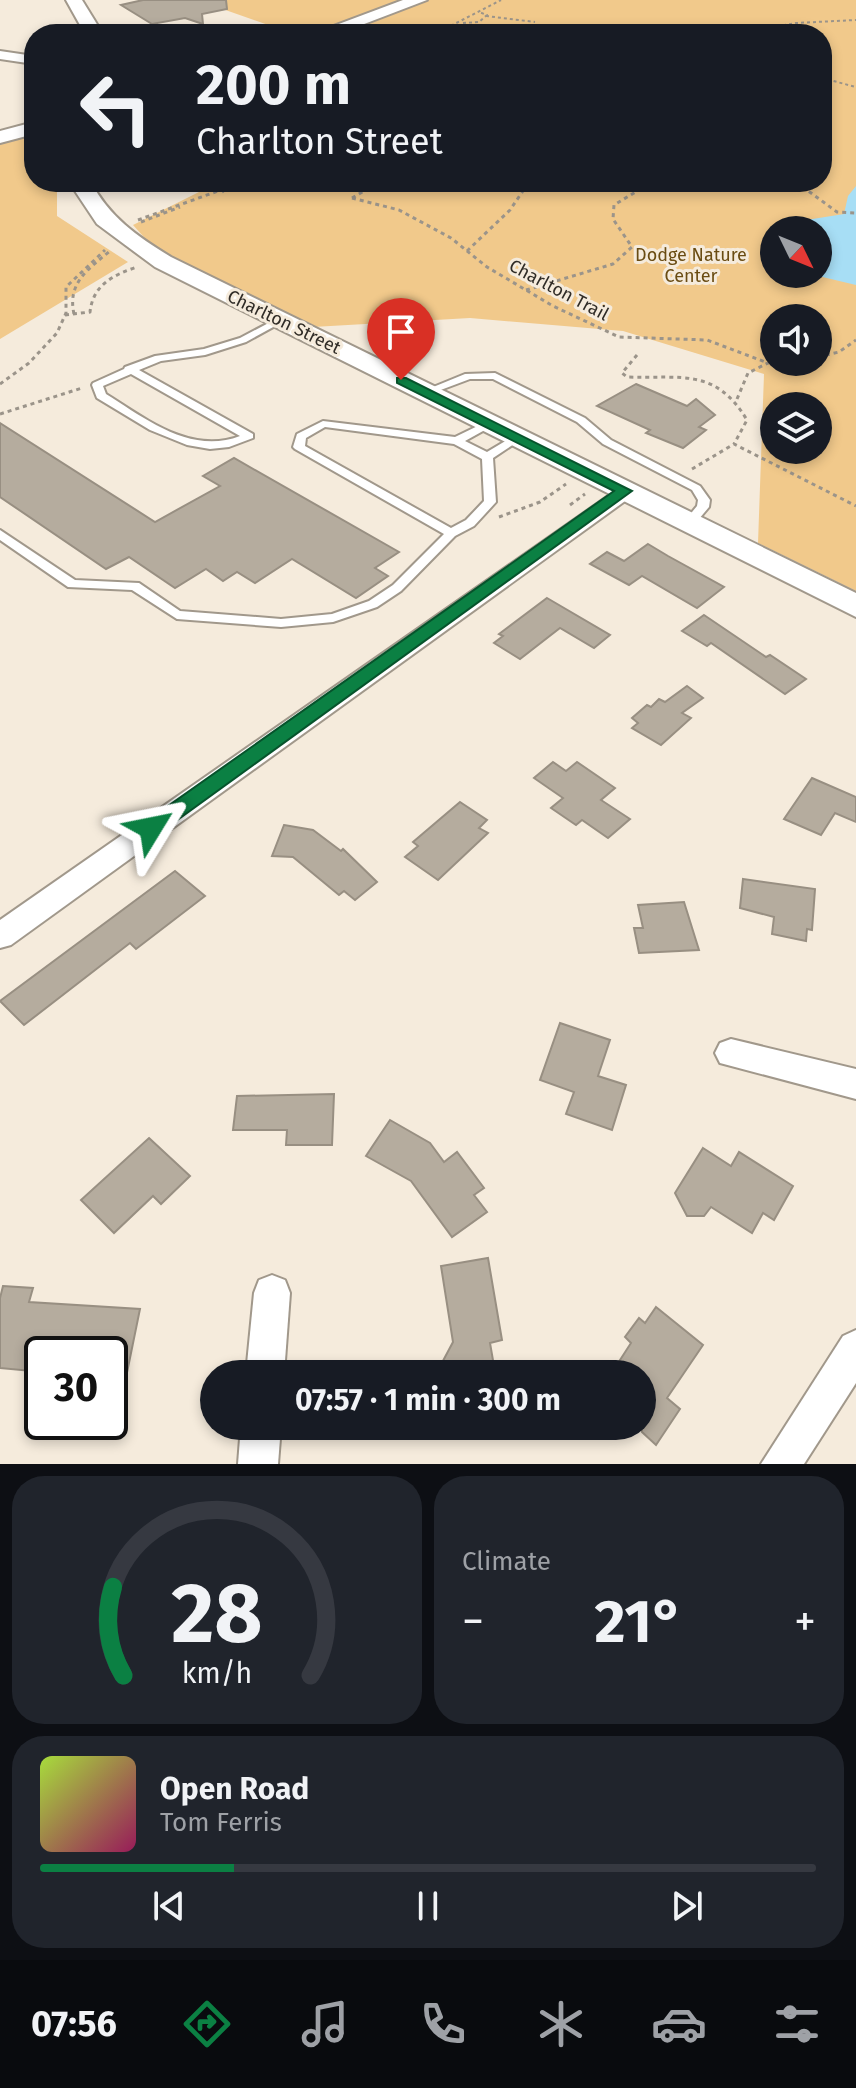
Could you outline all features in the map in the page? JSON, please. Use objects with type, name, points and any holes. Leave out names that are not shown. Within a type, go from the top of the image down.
[{"type":"street","points":[[74,0],[88,24]]},
{"type":"street","points":[[350,24],[419,0]]},
{"type":"street","points":[[0,55],[24,59]]},
{"type":"street","points":[[0,137],[24,131]]},
{"type":"street","name":"Charlton Street","points":[[84,192],[91,207],[118,235],[163,262],[856,606]]},
{"type":"street","points":[[0,936],[624,491]]},
{"type":"street","points":[[731,1053],[856,1084]]},
{"type":"street","points":[[266,1360],[272,1293]]},
{"type":"street","points":[[781,1464],[856,1349]]},
{"type":"street","points":[[258,1464],[260,1440]]},
{"type":"lane","points":[[129,369],[249,436],[237,442],[209,447],[182,442],[101,396],[97,385],[129,369],[159,358],[218,348],[281,320]]},
{"type":"lane","points":[[426,392],[469,376],[495,376],[581,420],[607,442],[696,488],[704,500],[689,523]]},
{"type":"lane","points":[[451,533],[299,447],[301,436],[323,424],[457,441],[487,457]]},
{"type":"lane","points":[[457,441],[488,424]]},
{"type":"lane","points":[[487,457],[518,438]]},
{"type":"lane","points":[[0,534],[72,584],[135,586],[177,615],[281,623],[333,618],[373,604],[397,588],[451,533],[470,523],[490,502],[487,457]]},
{"type":"path","points":[[461,23],[501,0]]},
{"type":"path","points":[[477,12],[486,16],[535,22]]},
{"type":"path","points":[[461,23],[477,23],[486,16]]},
{"type":"path","points":[[791,24],[856,20]]},
{"type":"path","points":[[832,81],[856,87]]},
{"type":"path","points":[[136,221],[215,192]]},
{"type":"path","points":[[141,222],[219,192]]},
{"type":"path","name":"Charlton Trail","points":[[362,192],[352,198],[399,210],[451,238],[526,290],[619,337],[707,340],[760,360]]},
{"type":"path","points":[[467,251],[510,210],[522,192]]},
{"type":"path","points":[[526,290],[613,264],[632,247],[613,219],[614,205],[635,192]]},
{"type":"path","points":[[810,192],[837,212],[856,213]]},
{"type":"path","points":[[0,384],[24,369],[65,315],[66,287],[107,250],[75,282],[71,298],[74,314]]},
{"type":"path","points":[[65,315],[90,312],[91,296],[104,282],[120,272],[144,265]]},
{"type":"path","points":[[832,354],[856,340]]},
{"type":"path","points":[[637,355],[622,373],[627,377],[689,375],[737,399],[747,420],[734,444],[678,477]]},
{"type":"path","points":[[737,399],[748,373],[760,367]]},
{"type":"path","points":[[0,414],[97,385]]},
{"type":"path","points":[[734,444],[856,506]]},
{"type":"path","points":[[470,523],[509,515],[540,502],[572,481]]},
{"type":"green space","name":"Dodge Nature Center","points":[[197,0],[856,0],[856,591],[758,543],[761,464],[832,464],[832,392],[763,392],[764,376],[832,376],[832,304],[760,304],[760,373],[623,331],[470,318],[313,327],[152,246],[133,225],[199,192],[832,192],[832,24],[265,24]]},
{"type":"green space","points":[[24,135],[24,192],[57,192],[57,216],[128,262],[0,339],[0,141]]},
{"type":"water","points":[[856,186],[856,285],[832,279],[831,216],[844,214],[848,196]]},
{"type":"building","points":[[143,0],[226,0],[227,9],[202,14],[203,24],[185,18],[152,24],[121,5]]},
{"type":"building","points":[[636,384],[687,406],[696,399],[715,415],[699,427],[706,430],[683,448],[646,433],[650,430],[597,406]]},
{"type":"building","points":[[0,423],[155,522],[220,486],[203,476],[234,458],[399,552],[375,568],[388,576],[356,598],[292,559],[255,583],[237,572],[223,581],[206,569],[175,588],[129,557],[106,569],[0,497]]},
{"type":"building","points":[[648,544],[724,587],[697,608],[642,576],[629,585],[590,564],[607,552],[624,561]]},
{"type":"building","points":[[547,598],[610,635],[594,648],[560,628],[520,659],[494,643],[503,636],[499,634]]},
{"type":"building","points":[[704,615],[766,657],[770,655],[806,679],[785,694],[711,643],[707,646],[682,631]]},
{"type":"building","points":[[687,686],[703,698],[682,713],[691,718],[661,745],[632,728],[638,723],[632,718],[647,705],[651,707],[659,699],[665,702]]},
{"type":"building","points":[[553,762],[566,771],[577,762],[615,788],[601,800],[630,819],[608,838],[582,820],[576,825],[551,808],[563,798],[534,778]]},
{"type":"building","points":[[812,778],[856,797],[856,822],[835,813],[821,835],[784,819]]},
{"type":"building","points":[[460,802],[487,820],[479,828],[488,833],[438,880],[405,857],[418,846],[413,842]]},
{"type":"building","points":[[284,825],[313,830],[341,851],[343,849],[377,882],[355,900],[344,891],[339,895],[293,857],[272,856]]},
{"type":"building","points":[[175,871],[205,896],[136,949],[130,943],[24,1025],[0,1001]]},
{"type":"building","points":[[743,879],[815,889],[812,930],[807,929],[806,941],[772,934],[774,917],[740,908]]},
{"type":"building","points":[[684,902],[699,950],[639,953],[634,928],[643,928],[638,905]]},
{"type":"building","points":[[560,1023],[610,1040],[598,1076],[626,1085],[612,1130],[566,1114],[574,1092],[540,1080]]},
{"type":"building","points":[[334,1094],[332,1145],[286,1145],[287,1130],[233,1130],[237,1096]]},
{"type":"building","points":[[390,1120],[430,1143],[444,1162],[457,1152],[484,1188],[474,1195],[487,1212],[452,1237],[411,1181],[366,1156]]},
{"type":"building","points":[[149,1138],[190,1176],[161,1204],[153,1196],[114,1233],[81,1200]]},
{"type":"building","points":[[703,1148],[731,1166],[739,1152],[793,1186],[774,1220],[763,1213],[752,1233],[711,1207],[704,1216],[687,1216],[675,1193]]},
{"type":"building","points":[[488,1258],[502,1340],[490,1343],[493,1360],[443,1360],[453,1342],[441,1266]]},
{"type":"building","points":[[3,1286],[33,1288],[29,1302],[140,1309],[128,1368],[128,1336],[24,1336],[24,1370],[0,1368],[0,1298]]},
{"type":"building","points":[[656,1307],[703,1345],[667,1398],[680,1409],[656,1445],[651,1440],[656,1440],[656,1360],[620,1360],[631,1343],[625,1337],[639,1318],[645,1323]]},
{"type":"route","points":[[151,828],[624,491],[401,380]]}]
